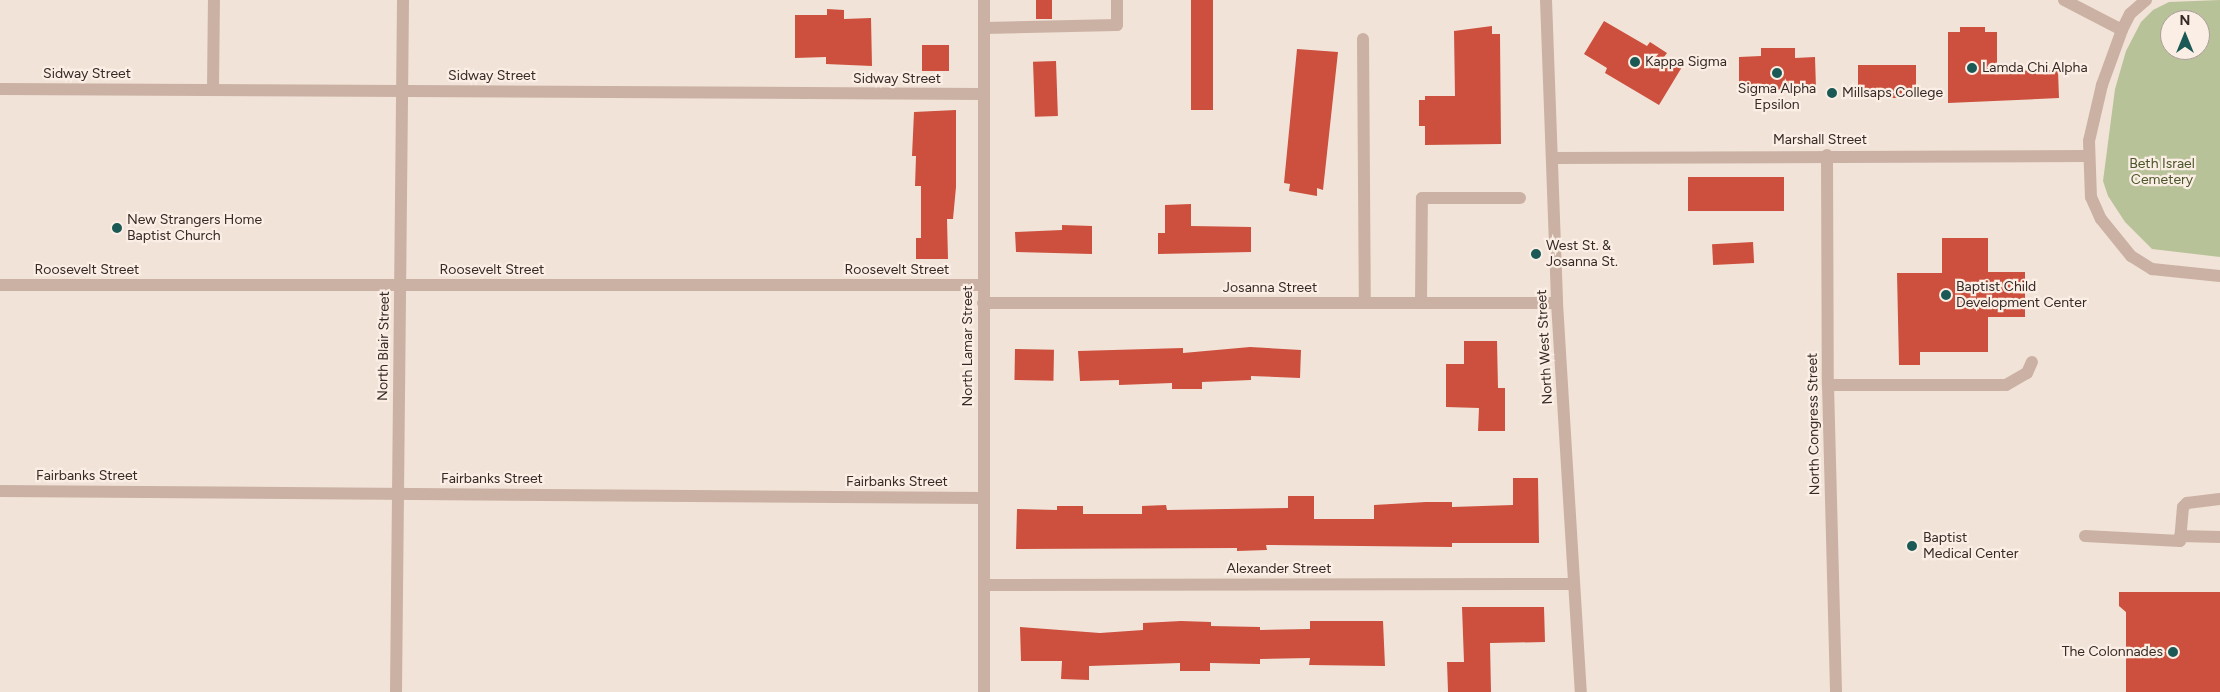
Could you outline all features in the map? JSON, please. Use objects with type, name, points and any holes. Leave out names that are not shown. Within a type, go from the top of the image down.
[{"type":"street","points":[[213,90],[214,0]]},
{"type":"street","name":"North Blair Street","points":[[396,692],[403,0]]},
{"type":"street","name":"North Lamar Street","points":[[984,0],[984,692]]},
{"type":"street","points":[[984,28],[1117,25],[1117,0]]},
{"type":"street","name":"North West Street","points":[[1546,0],[1557,304],[1581,692]]},
{"type":"street","points":[[2065,0],[2122,30]]},
{"type":"street","points":[[2142,1],[2130,14],[2122,30],[2102,85],[2089,156],[2091,197],[2101,219],[2132,256],[2152,269],[2220,276]]},
{"type":"street","points":[[1363,39],[1365,303]]},
{"type":"street","name":"Sidway Street","points":[[0,88],[984,94]]},
{"type":"street","name":"Marshall Street","points":[[1552,158],[1827,155],[2089,156]]},
{"type":"street","name":"North Congress Street","points":[[1827,155],[1828,385],[1836,692]]},
{"type":"street","points":[[1421,303],[1422,198],[1520,198]]},
{"type":"street","name":"Roosevelt Street","points":[[0,285],[983,285]]},
{"type":"street","name":"Josanna Street","points":[[983,303],[1557,304]]},
{"type":"street","points":[[1828,385],[2006,385],[2022,377],[2032,362]]},
{"type":"street","name":"Fairbanks Street","points":[[0,491],[984,498]]},
{"type":"street","points":[[2180,539],[2183,507],[2187,503],[2220,499]]},
{"type":"street","points":[[2085,536],[2180,539],[2220,537]]},
{"type":"street","name":"Alexander Street","points":[[984,585],[1574,584]]},
{"type":"green space","name":"Beth Israel Cemetery","points":[[2220,0],[2220,257],[2152,249],[2125,222],[2108,196],[2103,181],[2115,89],[2126,51],[2141,22],[2153,10],[2169,2]]},
{"type":"building","points":[[1036,0],[1052,0],[1052,19],[1036,19]]},
{"type":"building","points":[[1191,0],[1213,0],[1213,110],[1191,110]]},
{"type":"building","points":[[827,9],[844,10],[844,19],[871,18],[872,66],[826,64],[826,57],[795,58],[795,15],[827,15]]},
{"type":"building","name":"Kappa Sigma","points":[[1604,21],[1647,46],[1650,42],[1667,53],[1664,57],[1682,67],[1659,105],[1605,73],[1607,68],[1584,54]]},
{"type":"building","points":[[1492,26],[1492,34],[1500,34],[1501,144],[1425,145],[1425,126],[1419,126],[1419,100],[1425,100],[1425,96],[1455,96],[1454,31]]},
{"type":"building","name":"Lamda Chi Alpha","points":[[1960,27],[1985,27],[1985,32],[1997,32],[1997,71],[2058,70],[2059,98],[1948,103],[1948,32],[1960,32]]},
{"type":"building","points":[[922,45],[949,45],[949,71],[922,71]]},
{"type":"building","name":"Sigma Alpha Epsilon","points":[[1761,48],[1795,48],[1795,58],[1815,57],[1816,89],[1739,90],[1739,57],[1761,56]]},
{"type":"building","points":[[1297,49],[1338,52],[1323,190],[1317,188],[1317,196],[1289,191],[1290,184],[1284,183]]},
{"type":"building","points":[[1056,61],[1058,116],[1035,117],[1033,62]]},
{"type":"building","points":[[1858,65],[1916,65],[1916,98],[1858,98]]},
{"type":"building","points":[[956,110],[956,187],[953,219],[947,219],[948,259],[916,259],[916,238],[921,238],[921,186],[915,186],[916,156],[912,156],[914,112]]},
{"type":"building","points":[[1688,177],[1784,177],[1784,211],[1688,211]]},
{"type":"building","points":[[1191,204],[1191,226],[1251,227],[1251,252],[1158,254],[1158,233],[1165,233],[1165,205]]},
{"type":"building","points":[[1062,225],[1092,226],[1092,254],[1016,252],[1015,232],[1062,230]]},
{"type":"building","name":"Baptist Child Development Center","points":[[1942,238],[1988,238],[1988,272],[2025,272],[2025,317],[1988,317],[1988,352],[1920,352],[1920,365],[1899,365],[1897,273],[1942,273]]},
{"type":"building","points":[[1753,242],[1754,263],[1713,265],[1712,244]]},
{"type":"building","points":[[1464,341],[1497,341],[1498,388],[1505,388],[1505,431],[1478,431],[1479,408],[1446,407],[1446,364],[1464,364]]},
{"type":"building","points":[[1250,347],[1301,350],[1300,378],[1251,376],[1251,380],[1202,382],[1202,389],[1172,389],[1172,383],[1119,385],[1119,380],[1080,381],[1078,351],[1183,348],[1183,353]]},
{"type":"building","points":[[1015,349],[1054,350],[1053,381],[1014,380]]},
{"type":"building","points":[[1513,478],[1538,478],[1539,543],[1452,543],[1452,547],[1266,545],[1267,550],[1237,551],[1237,548],[1016,549],[1017,509],[1057,510],[1057,506],[1083,506],[1083,514],[1142,514],[1142,506],[1166,505],[1167,510],[1288,508],[1288,496],[1314,496],[1314,519],[1374,519],[1374,505],[1452,502],[1452,507],[1513,505]]},
{"type":"building","name":"The Colonnades","points":[[2119,592],[2220,592],[2220,692],[2126,692],[2126,612],[2119,606]]},
{"type":"building","points":[[1462,607],[1544,607],[1545,642],[1490,643],[1491,692],[1448,692],[1447,662],[1464,662]]},
{"type":"building","points":[[1181,621],[1211,622],[1211,626],[1260,627],[1260,630],[1310,629],[1310,621],[1383,621],[1385,666],[1309,665],[1310,658],[1260,659],[1260,664],[1210,663],[1210,671],[1180,671],[1180,663],[1089,666],[1089,680],[1061,679],[1062,661],[1021,661],[1020,627],[1100,633],[1143,630],[1143,623]]},
{"type":"place","name":"Kappa Sigma","points":[[1635,62]]},
{"type":"place","name":"Lamda Chi Alpha","points":[[1972,68]]},
{"type":"place","name":"Sigma Alpha Epsilon","points":[[1777,73]]},
{"type":"place","name":"Millsaps College","points":[[1832,93]]},
{"type":"place","name":"New Strangers Home Baptist Church","points":[[117,228]]},
{"type":"place","name":"West St. & Josanna St.","points":[[1536,254]]},
{"type":"place","name":"Baptist Child Development Center","points":[[1946,295]]},
{"type":"place","name":"Baptist Medical Center","points":[[1912,546]]},
{"type":"place","name":"The Colonnades","points":[[2173,652]]}]
